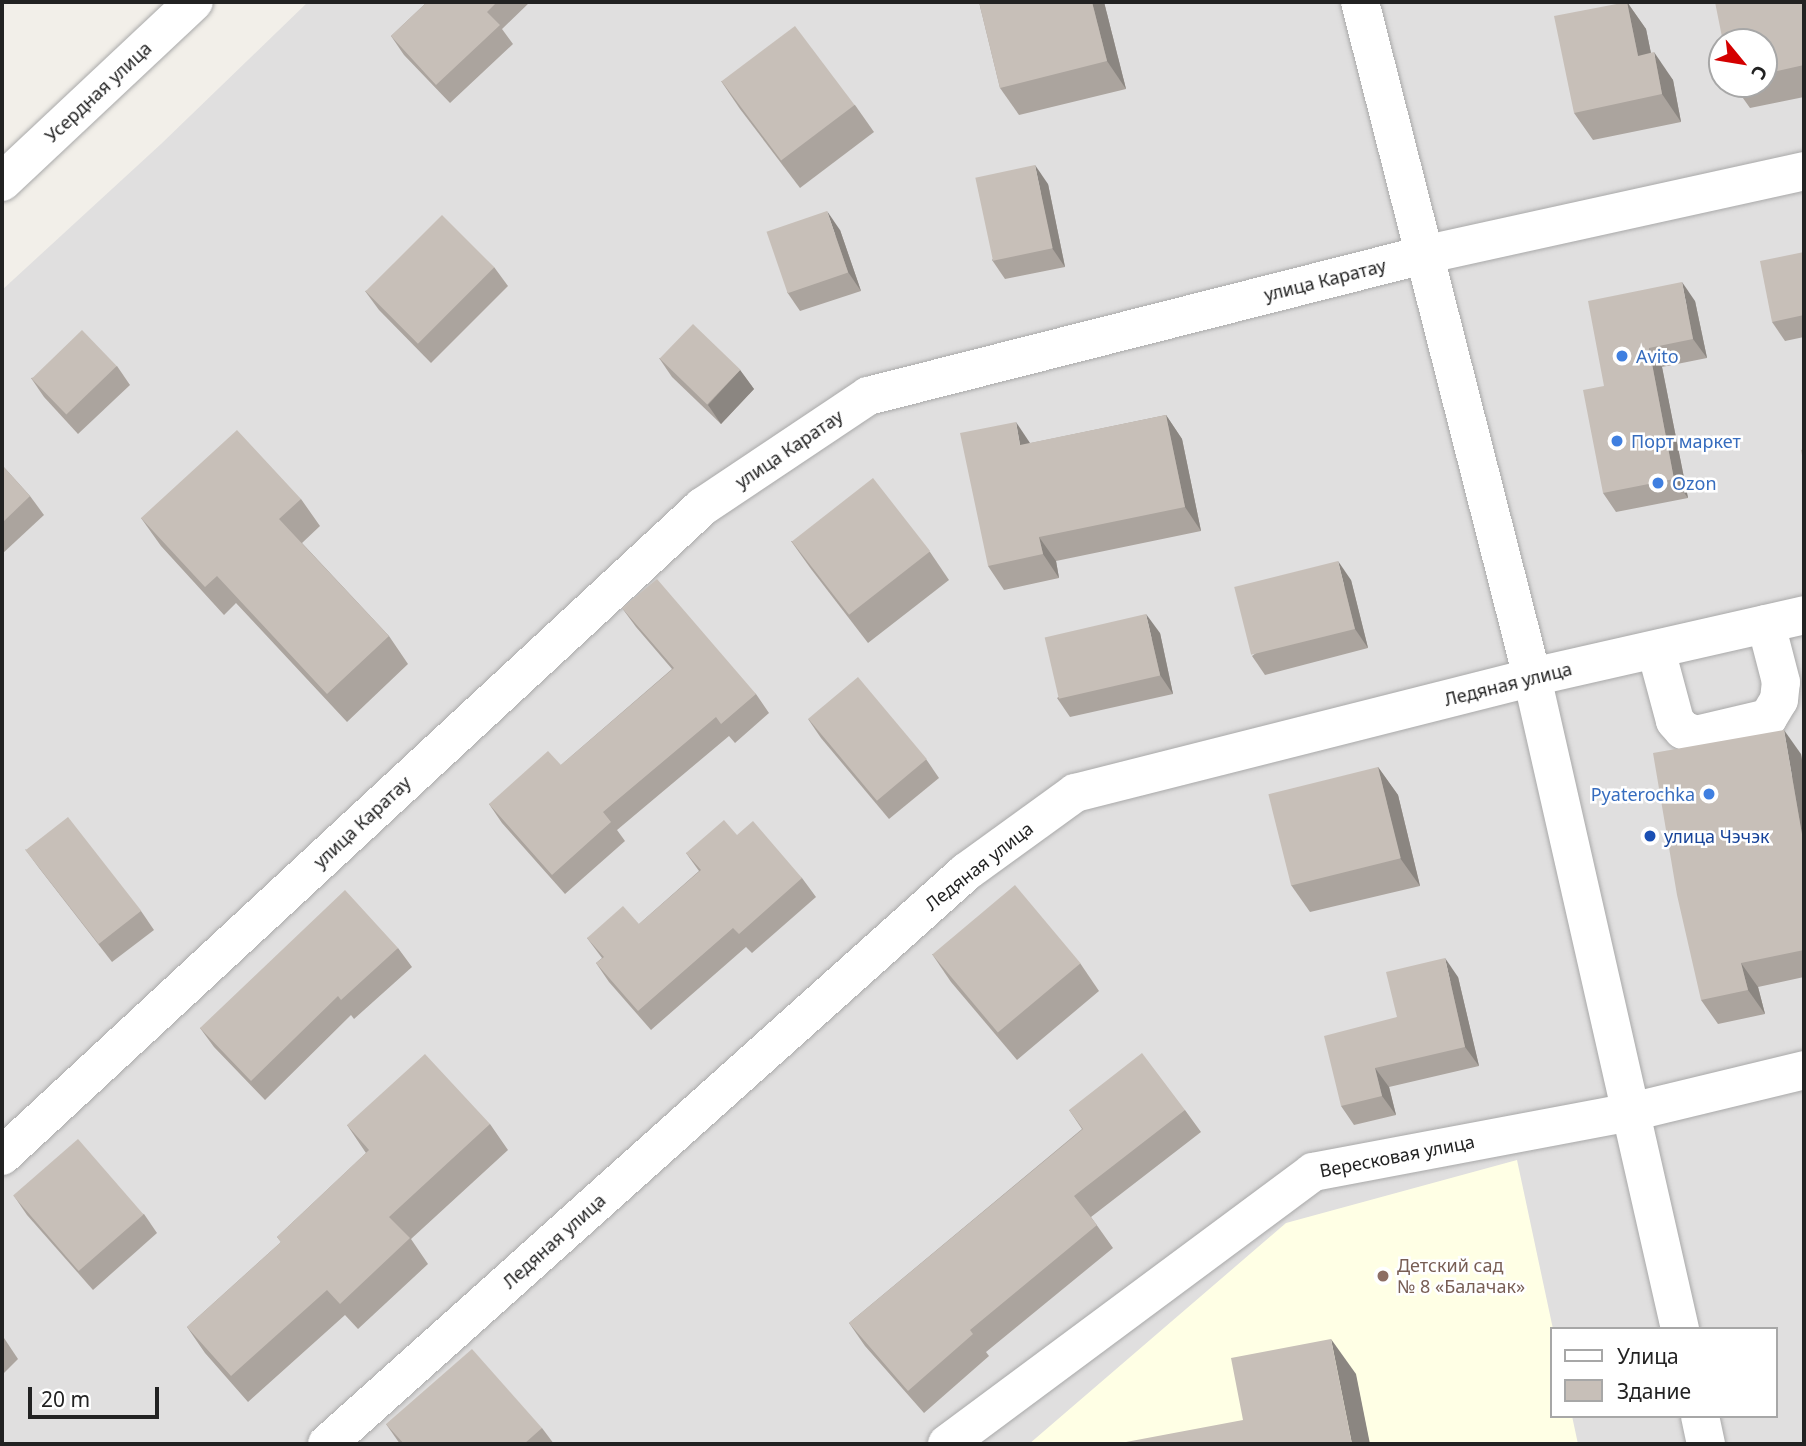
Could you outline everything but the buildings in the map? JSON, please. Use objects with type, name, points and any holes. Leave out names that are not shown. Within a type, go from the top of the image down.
[{"type":"street","name":"Усердная улица","points":[[2,182],[194,2]]},
{"type":"street","points":[[1360,2],[1532,677],[1680,1327]]},
{"type":"street","name":"улица Каратау","points":[[2,1156],[702,507],[868,396],[1423,255],[1804,171]]},
{"type":"street","name":"Ледяная улица","points":[[327,1444],[966,872],[1076,793],[1532,677],[1804,615]]},
{"type":"street","points":[[1656,650],[1675,721],[1683,730],[1696,735],[1768,718],[1779,700],[1781,682],[1766,624]]},
{"type":"street","name":"Вересковая улица","points":[[947,1444],[1313,1172],[1631,1112],[1804,1070]]},
{"type":"street","points":[[1700,1418],[1706,1444]]},
{"type":"shaded area","points":[[308,2],[1804,2],[1804,1444],[2,1444],[2,290],[161,144]]},
{"type":"shaded area","name":"Детский сад № 8 «Балачак»","points":[[1517,1160],[1553,1327],[1550,1327],[1550,1418],[1572,1418],[1578,1444],[1029,1444],[1286,1223]]},
{"type":"place","name":"Avito","points":[[1622,356]]},
{"type":"place","name":"Порт маркет","points":[[1617,441]]},
{"type":"place","name":"Ozon","points":[[1658,483]]},
{"type":"place","name":"Pyaterochka","points":[[1709,794]]},
{"type":"place","name":"улица Чэчэк","points":[[1650,836]]},
{"type":"place","name":"Детский сад № 8 «Балачак»","points":[[1383,1276]]}]
